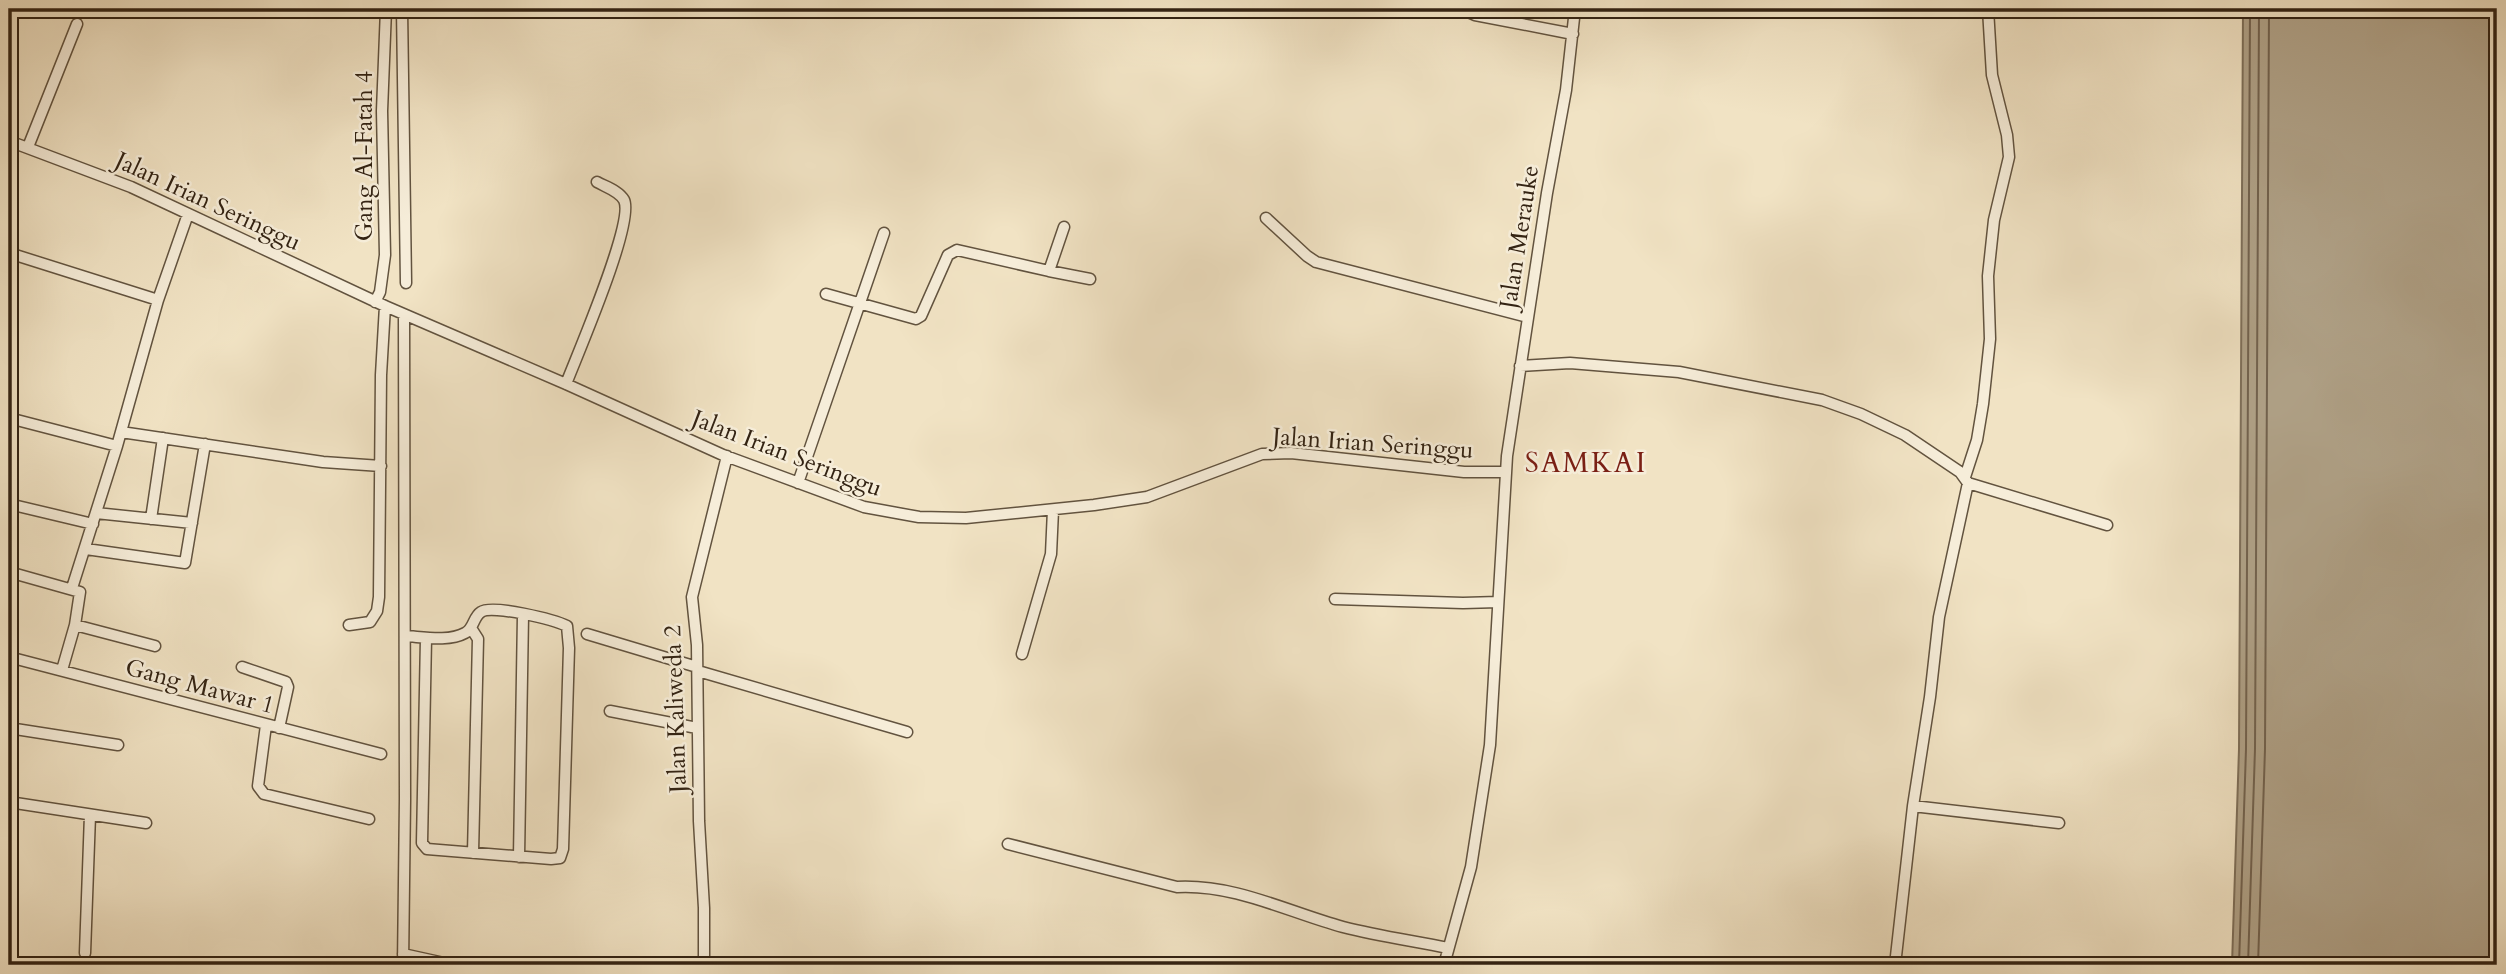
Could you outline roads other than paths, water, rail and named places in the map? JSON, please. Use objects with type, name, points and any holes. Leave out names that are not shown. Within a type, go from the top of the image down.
[{"type":"street","name":"Gang Al-Fatah 4","points":[[386,9],[382,111],[385,255],[380,292],[389,308]]},
{"type":"street","points":[[402,9],[406,283]]},
{"type":"street","points":[[1462,9],[1475,15],[1573,34]]},
{"type":"street","name":"Jalan Merauke","points":[[1444,965],[1471,867],[1488,758],[1505,472],[1566,90],[1575,9]]},
{"type":"street","points":[[1895,965],[1939,617],[1983,404],[1990,338],[1988,276],[1994,220],[2009,157],[2007,135],[1992,75],[1988,9]]},
{"type":"street","points":[[28,147],[77,24]]},
{"type":"street","name":"Jalan Irian Seringgu","points":[[9,141],[131,187],[389,308],[727,456],[864,507],[919,517],[966,518],[1053,510],[1147,497],[1262,454],[1300,454],[1464,472],[1505,472]]},
{"type":"street","points":[[566,384],[611,270],[626,208],[624,199],[618,193],[597,182]]},
{"type":"street","points":[[72,588],[117,446],[158,300],[188,214]]},
{"type":"street","points":[[1266,218],[1316,261],[1528,317]]},
{"type":"street","points":[[1049,271],[1064,227]]},
{"type":"street","points":[[798,483],[884,233]]},
{"type":"street","points":[[826,294],[916,320],[921,316],[948,255],[957,250],[1090,279]]},
{"type":"street","points":[[9,253],[158,300]]},
{"type":"street","points":[[349,625],[370,622],[377,611],[379,597],[381,375],[389,308]]},
{"type":"street","points":[[389,308],[405,636],[403,960],[453,965]]},
{"type":"street","points":[[1520,366],[1570,363],[1679,372],[1822,400],[1861,414],[1905,435],[1939,456],[1966,480],[2107,525]]},
{"type":"street","points":[[9,418],[117,446]]},
{"type":"street","points":[[121,432],[323,462],[381,467]]},
{"type":"street","points":[[151,519],[163,438]]},
{"type":"street","points":[[86,549],[181,564],[187,559],[205,444]]},
{"type":"street","name":"Jalan Kaliweda 2","points":[[704,965],[697,645],[692,597],[727,456]]},
{"type":"street","points":[[9,504],[93,524]]},
{"type":"street","points":[[1022,653],[1051,554],[1053,510]]},
{"type":"street","points":[[96,513],[192,523]]},
{"type":"street","points":[[9,572],[80,592],[75,625],[62,670]]},
{"type":"street","points":[[1335,599],[1498,602]]},
{"type":"street","points":[[405,636],[426,638],[464,634],[485,609],[496,608],[567,626],[569,648],[562,855],[551,859],[519,857],[428,849],[422,844],[426,638]]},
{"type":"street","points":[[519,857],[523,615]]},
{"type":"street","points":[[75,625],[155,646]]},
{"type":"street","points":[[471,628],[478,639],[473,853]]},
{"type":"street","points":[[587,634],[907,732]]},
{"type":"street","name":"Gang Mawar 1","points":[[9,657],[381,754]]},
{"type":"street","points":[[242,667],[286,682],[288,687],[279,729]]},
{"type":"street","points":[[610,711],[697,728]]},
{"type":"street","points":[[267,725],[258,786],[264,794],[369,819]]},
{"type":"street","points":[[9,728],[118,745]]},
{"type":"street","points":[[404,728],[424,729]]},
{"type":"street","points":[[9,808],[9,802],[146,824]]},
{"type":"street","points":[[1913,806],[2059,823]]},
{"type":"street","points":[[85,953],[90,815]]},
{"type":"street","points":[[1008,844],[1178,887],[1203,886],[1254,898],[1343,927],[1448,948]]},
{"type":"water","points":[[2243,9],[2497,9],[2497,965],[2232,965],[2239,749]]},
{"type":"district","name":"SAMKAI","points":[[1586,462]]}]
